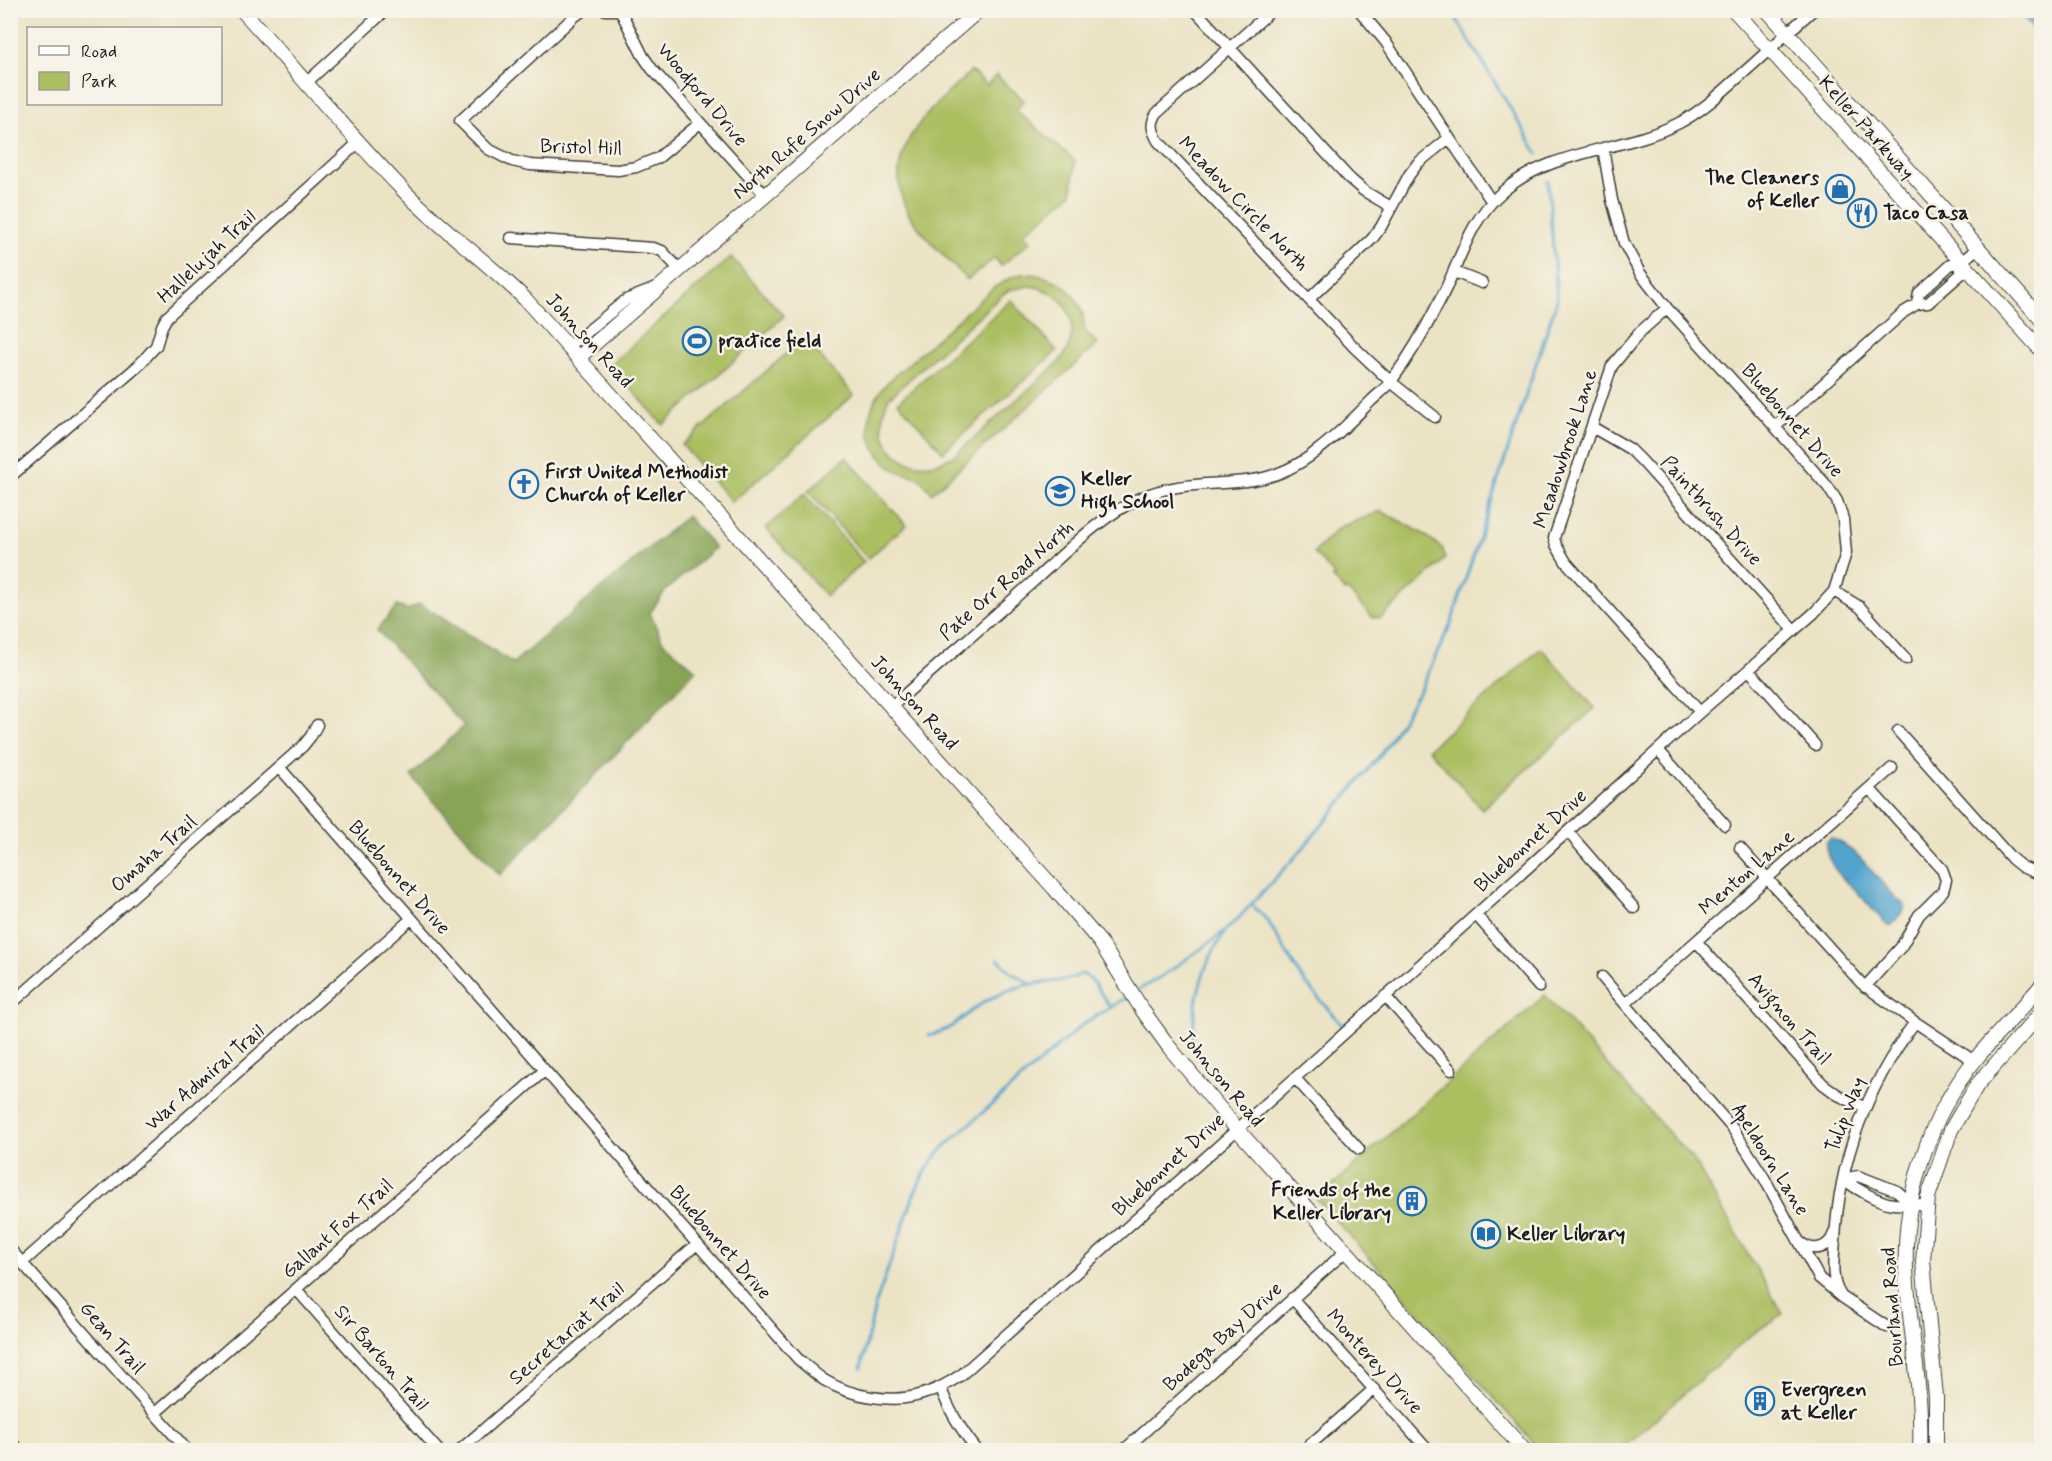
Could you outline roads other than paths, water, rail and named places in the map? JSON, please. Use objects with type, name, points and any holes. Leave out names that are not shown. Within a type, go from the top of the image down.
[{"type":"main road","name":"Johnson Road","points":[[242,10],[359,142],[428,214],[507,281],[891,707],[1100,942],[1143,1011],[1169,1047],[1236,1128],[1524,1450]]},
{"type":"main road","name":"North Rufe Snow Drive","points":[[578,358],[980,10]]},
{"type":"main road","name":"Keller Parkway","points":[[1734,10],[2042,351]]},
{"type":"main road","name":"Keller Parkway","points":[[1767,10],[2042,320]]},
{"type":"main road","name":"Bourland Road","points":[[1920,1450],[1920,1401],[1906,1267],[1908,1214],[1919,1170],[1935,1122],[1974,1061],[2042,985]]},
{"type":"main road","name":"Bourland Road","points":[[1936,1450],[1936,1397],[1923,1261],[1928,1197],[1951,1130],[1977,1084],[2042,1012]]},
{"type":"street","points":[[306,83],[386,10]]},
{"type":"street","name":"Bristol Hill","points":[[584,10],[460,121],[488,149],[512,161],[530,165],[618,170],[636,167],[658,158],[700,123]]},
{"type":"street","points":[[605,10],[619,10]]},
{"type":"street","name":"Woodford Drive","points":[[619,10],[647,63],[766,196]]},
{"type":"street","points":[[1196,10],[1228,48],[1349,178],[1364,191],[1391,207]]},
{"type":"street","points":[[1228,48],[1272,10]]},
{"type":"street","points":[[1359,10],[1385,41],[1491,202]]},
{"type":"street","name":"Pate Orr Road North","points":[[891,707],[1072,546],[1116,512],[1143,496],[1184,485],[1256,480],[1278,473],[1317,452],[1343,430],[1391,382],[1440,302],[1471,229],[1479,215],[1491,202],[1518,179],[1535,170],[1558,161],[1637,140],[1680,122],[1712,100],[1813,10]]},
{"type":"street","name":"Meadow Circle North","points":[[1228,48],[1157,113],[1151,125],[1158,141],[1355,348],[1391,382],[1435,417]]},
{"type":"street","points":[[1309,299],[1372,239],[1381,227],[1408,175],[1418,163],[1449,138]]},
{"type":"street","name":"Hallelujah Trail","points":[[10,477],[138,366],[156,346],[167,317],[359,142]]},
{"type":"street","name":"Bluebonnet Drive","points":[[279,767],[798,1359],[824,1381],[858,1395],[895,1398],[921,1395],[941,1388],[961,1375],[1236,1128],[1295,1078],[1794,630],[1834,591],[1846,553],[1843,519],[1837,501],[1775,427],[1667,308],[1640,273],[1624,243],[1612,200],[1603,148]]},
{"type":"street","points":[[511,238],[653,248],[662,251],[680,270]]},
{"type":"street","points":[[1775,427],[1904,312],[1917,304],[1928,303],[1960,274],[1961,262],[1978,248]]},
{"type":"street","points":[[1454,272],[1482,283]]},
{"type":"street","name":"North Rufe Snow Drive","points":[[568,347],[626,300],[660,287]]},
{"type":"street","name":"Meadowbrook Lane","points":[[1667,308],[1640,332],[1612,366],[1554,538],[1566,562],[1700,712]]},
{"type":"street","name":"Paintbrush Drive","points":[[1592,427],[1630,449],[1642,461],[1794,630]]},
{"type":"street","points":[[1834,591],[1860,607],[1906,659]]},
{"type":"street","points":[[1749,670],[1815,745]]},
{"type":"street","name":"Omaha Trail","points":[[10,1005],[279,767],[306,742],[317,725]]},
{"type":"street","points":[[1898,731],[2012,859],[2022,867],[2042,875]]},
{"type":"street","points":[[1659,751],[1725,825]]},
{"type":"street","name":"Menton Lane","points":[[1625,1004],[1892,768]]},
{"type":"street","points":[[1865,987],[1900,947],[1919,915],[1943,891],[1946,880],[1942,869],[1870,789]]},
{"type":"street","points":[[1568,832],[1634,908]]},
{"type":"street","points":[[1740,849],[1865,987],[1974,1061]]},
{"type":"street","points":[[1476,915],[1539,987]]},
{"type":"street","name":"War Admiral Trail","points":[[22,1263],[411,919]]},
{"type":"street","name":"Avignon Trail","points":[[1696,941],[1816,1078],[1838,1095],[1864,1107]]},
{"type":"street","name":"Apeldoorn Lane","points":[[1602,977],[1733,1129],[1763,1176],[1819,1278],[1887,1328]]},
{"type":"street","points":[[1385,996],[1451,1070]]},
{"type":"street","name":"Tulip Way","points":[[1842,1297],[1835,1284],[1835,1230],[1851,1144],[1864,1107],[1888,1060],[1915,1022]]},
{"type":"street","name":"Gallant Fox Trail","points":[[154,1413],[544,1071]]},
{"type":"street","points":[[1295,1078],[1359,1149]]},
{"type":"street","points":[[1843,1179],[1856,1189],[1892,1204],[1911,1203],[1928,1206]]},
{"type":"street","points":[[1797,1239],[1807,1247],[1820,1248],[1831,1241],[1835,1230]]},
{"type":"street","name":"Secretariat Trail","points":[[460,1450],[697,1244]]},
{"type":"street","name":"Gean Trail","points":[[10,1250],[187,1450]]},
{"type":"street","name":"Bodega Bay Drive","points":[[1128,1449],[1347,1250]]},
{"type":"street","name":"Sir Barton Trail","points":[[296,1289],[438,1450]]},
{"type":"street","name":"Monterey Drive","points":[[1293,1298],[1428,1450]]},
{"type":"street","points":[[941,1388],[959,1428],[977,1450]]},
{"type":"street","points":[[1304,1450],[1374,1389]]},
{"type":"street","points":[[10,1441],[19,1450]]},
{"type":"water","points":[[2017,11],[2037,11],[2041,16],[2041,37]]},
{"type":"water","points":[[1830,838],[1852,850],[1905,905],[1892,925],[1889,926],[1836,871],[1826,849],[1826,843]]},
{"type":"waterway","points":[[1451,10],[1538,154]]},
{"type":"waterway","points":[[1135,992],[1165,974],[1234,923],[1298,854],[1382,753],[1420,690],[1452,621],[1557,300],[1548,181]]},
{"type":"waterway","points":[[1251,904],[1267,920],[1303,980],[1343,1026]]},
{"type":"waterway","points":[[1192,1046],[1196,1001],[1204,973],[1209,959],[1225,932]]},
{"type":"waterway","points":[[998,959],[1012,973],[1029,983]]},
{"type":"waterway","points":[[929,1035],[945,1030],[984,1002],[1006,992],[1023,986],[1061,981],[1082,974],[1091,979],[1110,1007]]},
{"type":"waterway","points":[[861,1368],[875,1306],[915,1192],[932,1161],[946,1145],[1082,1025],[1129,996]]},
{"type":"place","name":"The Cleaners of Keller","points":[[1840,189]]},
{"type":"place","name":"Taco Casa","points":[[1862,213]]},
{"type":"place","name":"practice field","points":[[697,341]]},
{"type":"place","name":"First United Methodist Church of Keller","points":[[524,484]]},
{"type":"place","name":"Keller High School","points":[[1060,491]]},
{"type":"place","name":"Friends of the Keller Library","points":[[1412,1201]]},
{"type":"place","name":"Keller Library","points":[[1486,1234]]},
{"type":"place","name":"Evergreen at Keller","points":[[1760,1401]]}]
